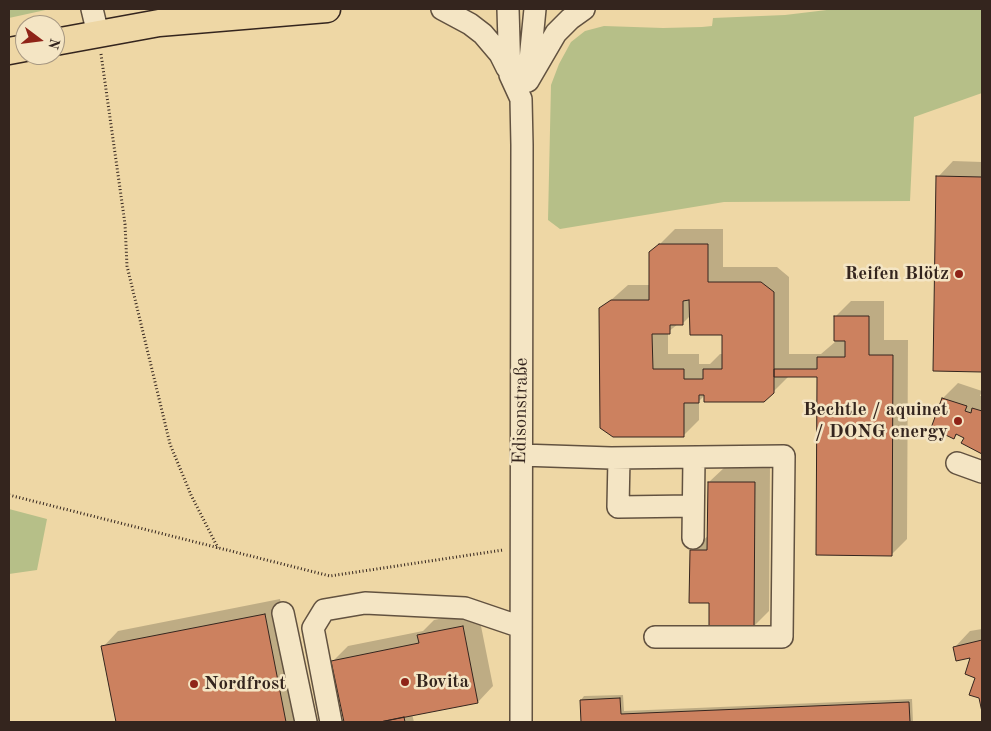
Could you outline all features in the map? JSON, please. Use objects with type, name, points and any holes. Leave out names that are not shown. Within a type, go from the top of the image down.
[{"type":"main road","points":[[65,37],[95,21],[185,20],[327,9]]},
{"type":"street","points":[[442,9],[470,24],[492,43],[520,85],[556,33],[570,19],[584,9]]},
{"type":"street","name":"Edisonstraße","points":[[508,9],[520,85],[524,214],[521,455],[521,722]]},
{"type":"street","name":"Edisonstraße","points":[[520,85],[535,9]]},
{"type":"street","points":[[521,455],[619,458],[784,456],[782,637],[654,637]]},
{"type":"street","points":[[619,458],[618,507],[693,506]]},
{"type":"street","points":[[693,538],[694,458]]},
{"type":"street","points":[[956,462],[982,472]]},
{"type":"street","points":[[331,722],[313,628],[324,610],[365,603],[465,608],[521,627]]},
{"type":"street","points":[[283,614],[306,722]]},
{"type":"path","points":[[95,21],[125,224],[127,266],[170,444],[191,495],[218,548]]},
{"type":"path","points":[[9,494],[330,576],[521,548]]},
{"type":"green space","points":[[9,9],[50,9],[15,15],[15,17],[9,18]]},
{"type":"green space","points":[[835,9],[982,9],[982,93],[914,117],[910,201],[724,202],[560,229],[548,220],[551,85],[559,64],[571,42],[585,31],[604,26],[702,27],[712,26],[713,18],[785,15]]},
{"type":"green space","points":[[9,509],[47,519],[37,570],[9,574]]},
{"type":"building","name":"Reifen Blötz","points":[[936,176],[982,177],[982,372],[933,371]]},
{"type":"building","points":[[659,244],[708,244],[708,282],[761,282],[774,292],[774,393],[764,402],[704,402],[704,395],[699,395],[699,403],[684,403],[684,437],[613,437],[600,428],[599,308],[611,300],[649,300],[649,252]],"holes":[[[689,300],[690,335],[722,335],[722,369],[703,369],[703,379],[684,379],[684,369],[653,369],[652,334],[670,334],[670,325],[683,325],[683,301]]]},
{"type":"building","points":[[834,316],[869,316],[869,355],[893,355],[892,556],[816,555],[817,377],[774,377],[774,369],[817,369],[817,357],[845,357],[845,341],[834,341]]},
{"type":"building","name":"Bechtle / aquinet / DONG energy","points":[[942,398],[967,406],[965,411],[971,413],[972,408],[982,411],[982,454],[961,443],[964,438],[956,434],[954,439],[931,428]]},
{"type":"building","points":[[708,482],[755,482],[754,628],[709,628],[709,603],[689,603],[690,550],[707,550]]},
{"type":"building","name":"Nordfrost","points":[[265,614],[286,722],[116,722],[101,646]]},
{"type":"building","name":"Bovita","points":[[463,626],[478,703],[380,722],[344,722],[331,661],[419,643],[417,635]]},
{"type":"building","points":[[982,640],[982,712],[979,698],[969,695],[975,678],[965,674],[970,658],[956,661],[953,647]]},
{"type":"building","points":[[620,698],[621,714],[909,702],[910,722],[581,722],[580,700]]},
{"type":"building","points":[[404,717],[405,722],[380,722]]},
{"type":"place","name":"Reifen Blötz","points":[[959,274]]},
{"type":"place","name":"Bechtle / aquinet / DONG energy","points":[[958,421]]},
{"type":"place","name":"Bovita","points":[[405,682]]},
{"type":"place","name":"Nordfrost","points":[[194,684]]}]
